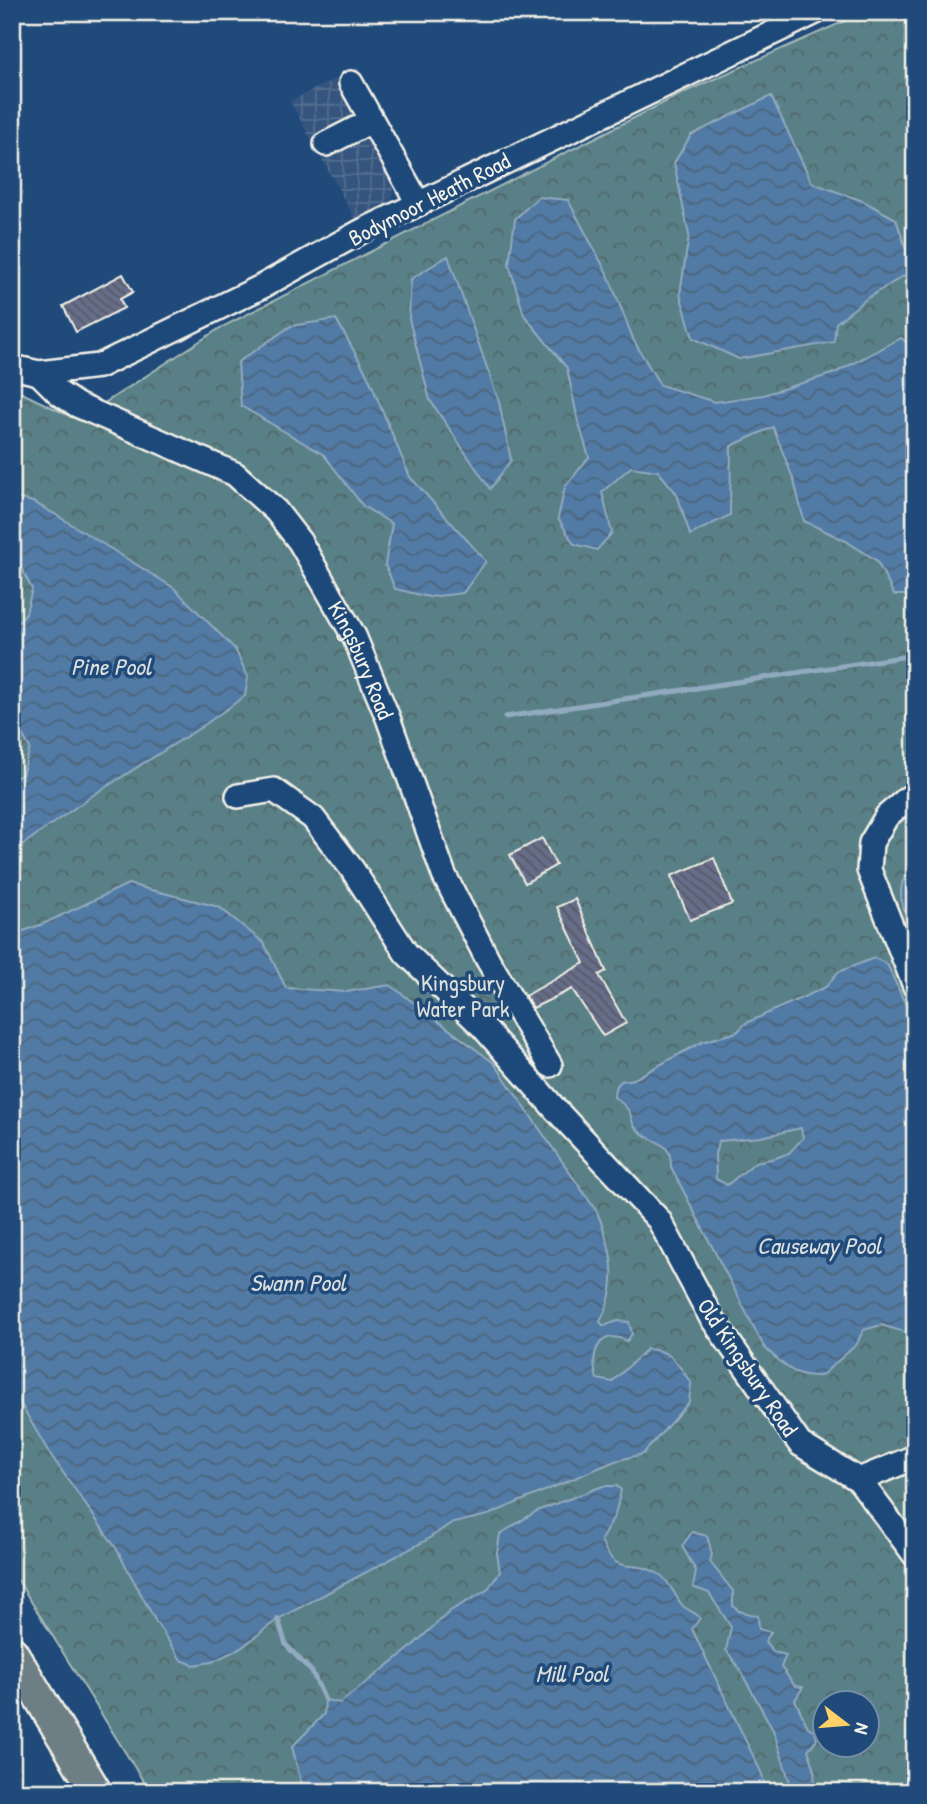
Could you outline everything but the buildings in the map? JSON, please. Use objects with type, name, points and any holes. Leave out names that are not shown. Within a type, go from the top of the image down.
[{"type":"main road","points":[[12,1652],[96,1792]]},
{"type":"street","name":"Bodymoor Heath Road","points":[[12,367],[40,373],[78,370],[109,362],[261,287],[418,203],[816,12]]},
{"type":"street","points":[[351,83],[418,203]]},
{"type":"street","points":[[326,144],[371,121]]},
{"type":"street","name":"Kingsbury Road","points":[[40,373],[59,393],[77,405],[235,474],[276,511],[300,542],[354,636],[388,718],[444,875],[488,960],[550,1065]]},
{"type":"street","name":"Old Kingsbury Road","points":[[238,796],[274,790],[313,818],[352,869],[406,953],[483,1027],[659,1220],[711,1317],[800,1444],[859,1480],[915,1555]]},
{"type":"street","points":[[915,797],[908,798],[887,816],[871,843],[869,870],[915,986]]},
{"type":"street","points":[[859,1480],[915,1457]]},
{"type":"shaded area","points":[[358,68],[399,150],[379,159],[393,187],[389,204],[356,221],[290,101]]},
{"type":"green space","name":"Kingsbury Water Park","points":[[865,12],[915,12],[915,1792],[150,1792],[12,1571],[12,388],[78,420],[220,328],[687,91]]},
{"type":"water","points":[[771,96],[812,183],[863,201],[896,219],[913,270],[866,299],[836,323],[834,342],[739,359],[693,338],[680,294],[689,235],[674,163],[691,135]]},
{"type":"water","points":[[538,197],[568,200],[608,275],[634,341],[660,385],[715,402],[763,395],[835,373],[901,338],[915,349],[915,595],[894,595],[877,561],[846,541],[804,521],[794,481],[773,427],[731,446],[730,515],[690,535],[677,494],[658,471],[631,467],[602,492],[612,533],[597,550],[574,544],[558,518],[565,487],[589,457],[567,368],[524,315],[509,264],[515,219]]},
{"type":"water","points":[[448,256],[499,402],[511,460],[490,489],[430,400],[409,319],[411,279]]},
{"type":"water","points":[[336,319],[368,376],[410,477],[486,561],[463,593],[429,597],[395,589],[385,565],[392,524],[363,506],[324,455],[241,406],[238,362],[291,326]]},
{"type":"water","name":"Pine Pool","points":[[12,497],[33,502],[53,513],[174,588],[235,649],[248,677],[245,696],[200,728],[93,795],[12,852],[12,779],[22,775],[30,748],[21,732],[12,726],[12,629],[26,613],[32,589],[22,570],[12,565]]},
{"type":"water","points":[[915,865],[915,938],[904,909],[901,890],[907,873]]},
{"type":"water","name":"Swann Pool","points":[[128,884],[219,907],[264,943],[286,988],[346,992],[390,985],[494,1063],[597,1212],[603,1226],[610,1254],[612,1281],[600,1322],[604,1326],[618,1321],[629,1322],[632,1334],[627,1341],[609,1338],[598,1346],[594,1361],[597,1379],[612,1382],[647,1349],[669,1355],[691,1383],[689,1402],[643,1454],[615,1461],[488,1515],[450,1524],[425,1541],[278,1619],[241,1648],[212,1662],[194,1665],[181,1660],[156,1622],[116,1548],[48,1451],[12,1389],[12,935],[43,924]]},
{"type":"water","name":"Causeway Pool","points":[[874,958],[887,964],[915,1025],[915,1335],[881,1325],[863,1330],[857,1344],[821,1376],[811,1376],[789,1369],[764,1347],[671,1167],[668,1151],[636,1128],[629,1110],[614,1097],[615,1088],[621,1081],[634,1079],[702,1042],[737,1032],[746,1023],[826,987],[838,972]],"holes":[[[801,1128],[803,1138],[789,1153],[756,1162],[727,1185],[716,1179],[715,1154],[719,1141],[761,1137]]]},
{"type":"water","name":"Mill Pool","points":[[603,1486],[617,1486],[621,1490],[615,1515],[601,1540],[607,1552],[619,1564],[650,1569],[659,1574],[682,1605],[700,1618],[692,1629],[761,1772],[767,1792],[304,1792],[292,1747],[324,1714],[325,1700],[340,1703],[409,1649],[450,1611],[487,1590],[500,1572],[497,1553],[500,1534],[537,1511]]},
{"type":"water","points":[[692,1532],[707,1536],[712,1554],[710,1562],[733,1591],[733,1606],[739,1611],[758,1616],[759,1629],[771,1632],[765,1642],[774,1652],[786,1655],[781,1667],[795,1686],[803,1687],[795,1700],[811,1729],[811,1746],[808,1750],[814,1767],[815,1792],[793,1792],[773,1730],[726,1650],[731,1627],[709,1593],[693,1587],[696,1571],[682,1546]]},
{"type":"waterway","points":[[505,717],[915,655]]},
{"type":"waterway","points":[[278,1619],[286,1645],[312,1672],[325,1700]]}]
